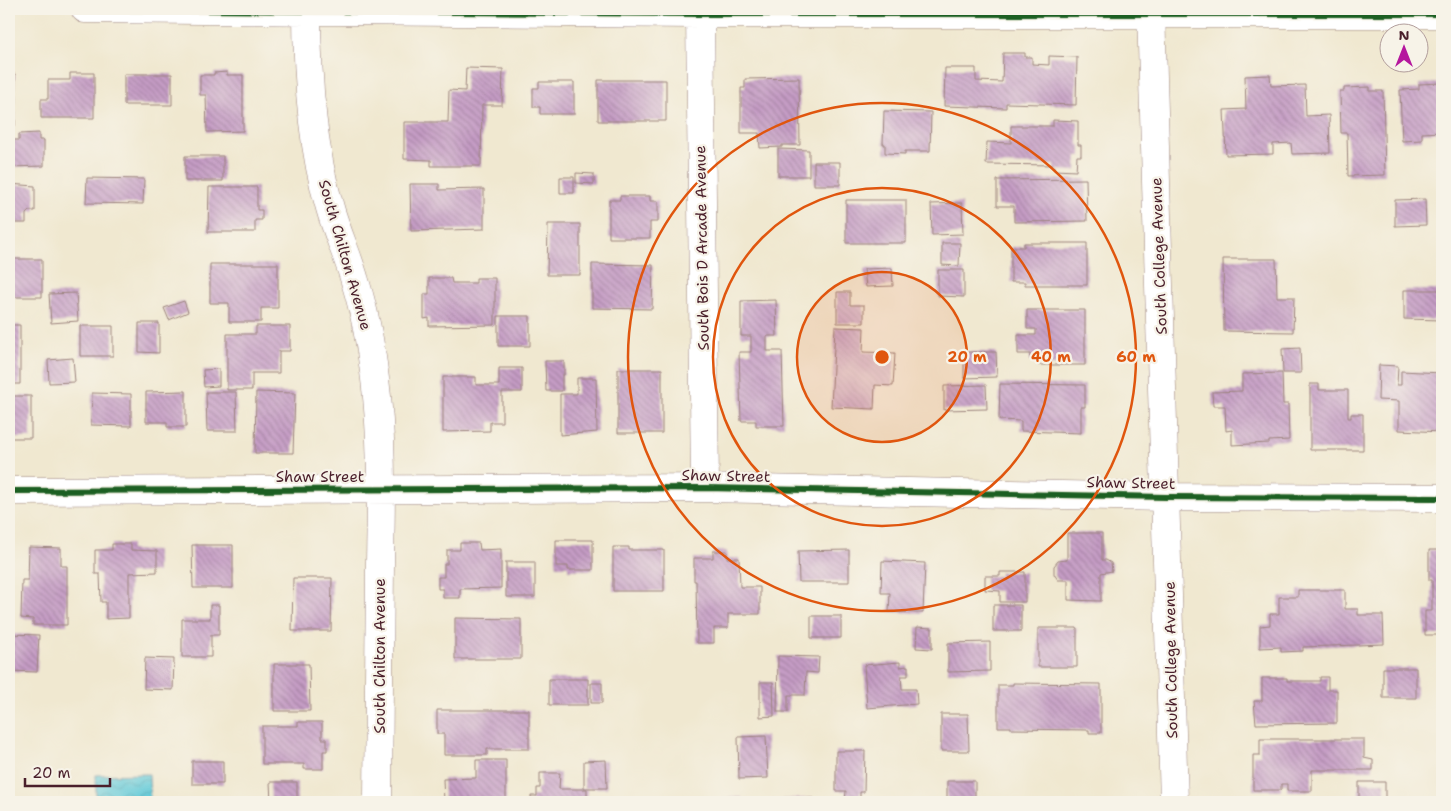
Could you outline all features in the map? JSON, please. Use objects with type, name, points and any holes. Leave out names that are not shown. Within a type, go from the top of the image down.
[{"type":"street","points":[[85,9],[1442,14]]},
{"type":"street","name":"South Chilton Avenue","points":[[307,10],[307,43],[313,121],[320,165],[330,208],[355,281],[370,346],[379,422],[381,489],[378,802]]},
{"type":"street","name":"South Bois D Arcade Avenue","points":[[700,11],[705,488]]},
{"type":"street","name":"South College Avenue","points":[[1151,12],[1174,802]]},
{"type":"street","name":"Shaw Street","points":[[9,491],[705,488],[1166,497],[1442,498]]},
{"type":"water","points":[[149,774],[150,801],[96,801],[96,775]]},
{"type":"building","points":[[1003,53],[1025,53],[1025,57],[1032,57],[1032,64],[1049,65],[1049,56],[1077,57],[1076,105],[1006,103],[1006,108],[944,106],[945,68],[976,68],[976,81],[1002,82]]},
{"type":"building","points":[[466,68],[503,69],[502,105],[482,105],[481,166],[431,166],[431,160],[404,159],[404,122],[448,122],[449,90],[465,91]]},
{"type":"building","points":[[227,72],[227,75],[243,75],[243,131],[207,132],[206,95],[200,95],[200,75],[214,75],[214,73]]},
{"type":"building","points":[[70,73],[94,73],[94,118],[41,118],[41,99],[48,99],[48,80],[70,80]]},
{"type":"building","points":[[9,74],[15,74],[15,126],[9,126]]},
{"type":"building","points":[[124,74],[172,74],[172,105],[124,105]]},
{"type":"building","points":[[1270,75],[1271,86],[1305,85],[1306,116],[1329,115],[1330,153],[1292,154],[1291,143],[1273,144],[1273,154],[1226,155],[1224,110],[1246,109],[1245,76]]},
{"type":"building","points":[[799,78],[800,145],[760,148],[759,133],[741,133],[741,88],[745,88],[745,79]]},
{"type":"building","points":[[598,80],[666,80],[666,121],[598,121]]},
{"type":"building","points":[[539,82],[574,82],[574,114],[540,114],[540,107],[533,107],[533,88],[539,88]]},
{"type":"building","points":[[1441,83],[1442,132],[1422,133],[1422,140],[1402,141],[1400,90],[1419,89],[1419,84]]},
{"type":"building","points":[[1370,87],[1370,91],[1383,91],[1385,175],[1348,176],[1347,133],[1341,133],[1340,91],[1344,91],[1344,88]]},
{"type":"building","points":[[884,111],[931,112],[930,151],[905,151],[905,154],[885,153],[885,144],[883,144]]},
{"type":"building","points":[[1053,120],[1078,121],[1078,145],[1081,145],[1081,156],[1077,156],[1076,171],[1054,170],[1054,165],[986,164],[987,142],[1011,143],[1011,126],[1053,126]]},
{"type":"building","points":[[39,133],[39,140],[44,140],[44,166],[9,167],[9,140],[19,140],[19,134]]},
{"type":"building","points":[[778,149],[809,150],[809,176],[778,176]]},
{"type":"building","points":[[185,156],[223,156],[223,181],[185,181]]},
{"type":"building","points":[[814,162],[840,162],[840,185],[814,185]]},
{"type":"building","points":[[576,173],[594,174],[594,184],[576,183]]},
{"type":"building","points":[[560,177],[574,177],[574,193],[560,193]]},
{"type":"building","points":[[87,178],[144,179],[143,204],[86,203]]},
{"type":"building","points":[[1086,179],[1087,221],[1014,222],[1014,206],[997,206],[997,180]]},
{"type":"building","points":[[9,184],[35,186],[35,211],[29,211],[26,214],[26,223],[9,223]]},
{"type":"building","points":[[410,184],[439,184],[439,190],[484,189],[484,229],[411,231]]},
{"type":"building","points":[[209,187],[257,187],[257,210],[262,210],[262,220],[255,220],[255,232],[208,232]]},
{"type":"building","points":[[620,196],[650,196],[650,201],[658,201],[658,222],[650,222],[650,238],[609,238],[609,200],[620,200]]},
{"type":"building","points":[[1425,199],[1426,225],[1395,226],[1395,200]]},
{"type":"building","points":[[846,200],[906,200],[906,243],[846,243]]},
{"type":"building","points":[[962,203],[963,234],[932,235],[931,204]]},
{"type":"building","points":[[548,224],[580,224],[580,275],[547,275]]},
{"type":"building","points":[[942,243],[960,243],[959,266],[942,265]]},
{"type":"building","points":[[1024,243],[1087,243],[1087,285],[1025,285],[1025,282],[1011,282],[1011,247],[1024,247]]},
{"type":"building","points":[[9,259],[42,259],[42,297],[9,297]]},
{"type":"building","points":[[1223,259],[1276,259],[1277,297],[1294,297],[1293,332],[1224,331]]},
{"type":"building","points":[[210,264],[278,264],[278,308],[261,308],[261,322],[229,322],[229,303],[210,303]]},
{"type":"building","points":[[592,264],[653,265],[652,309],[592,308]]},
{"type":"building","points":[[892,268],[893,286],[866,287],[864,269]]},
{"type":"building","points":[[938,270],[964,270],[964,297],[938,296]]},
{"type":"building","points":[[429,278],[451,278],[452,283],[476,283],[476,278],[495,278],[495,325],[429,326],[429,318],[424,319],[424,294],[429,294]]},
{"type":"building","points":[[1404,290],[1442,290],[1442,320],[1404,319]]},
{"type":"building","points":[[837,292],[850,292],[850,305],[864,305],[864,323],[837,323]]},
{"type":"building","points":[[76,293],[78,321],[51,323],[49,294]]},
{"type":"building","points":[[776,300],[777,336],[767,336],[767,351],[782,351],[784,426],[756,426],[756,421],[741,421],[739,352],[751,352],[751,336],[741,336],[741,301]]},
{"type":"building","points":[[184,301],[188,312],[169,320],[164,308]]},
{"type":"building","points":[[1027,310],[1085,310],[1085,365],[1038,365],[1038,360],[1030,360],[1030,354],[1018,354],[1018,335],[1036,335],[1036,329],[1027,329]]},
{"type":"building","points":[[498,316],[530,316],[530,346],[498,346]]},
{"type":"building","points":[[139,323],[159,323],[159,353],[139,352]]},
{"type":"building","points":[[9,325],[20,325],[20,384],[9,384]]},
{"type":"building","points":[[80,326],[113,326],[113,356],[80,356]]},
{"type":"building","points":[[256,326],[290,326],[290,351],[279,351],[279,373],[252,373],[252,390],[227,390],[227,334],[256,334]]},
{"type":"building","points":[[835,327],[864,328],[863,352],[895,353],[893,386],[875,385],[874,409],[831,407]]},
{"type":"building","points":[[1300,348],[1301,373],[1283,373],[1282,349]]},
{"type":"building","points":[[964,352],[996,352],[997,377],[964,378]]},
{"type":"building","points":[[73,358],[75,382],[49,383],[48,360]]},
{"type":"building","points":[[545,361],[564,361],[562,391],[546,391]]},
{"type":"building","points":[[1379,365],[1398,366],[1397,385],[1401,385],[1401,371],[1442,373],[1442,432],[1399,430],[1399,401],[1378,400]]},
{"type":"building","points":[[499,368],[522,368],[522,392],[502,392],[502,422],[490,422],[490,431],[443,432],[443,377],[476,377],[476,385],[499,385]]},
{"type":"building","points":[[219,369],[219,386],[204,387],[203,370]]},
{"type":"building","points":[[618,369],[662,369],[662,433],[618,433]]},
{"type":"building","points":[[1282,373],[1283,404],[1288,404],[1289,440],[1232,445],[1232,430],[1226,431],[1225,406],[1213,406],[1212,392],[1242,391],[1242,374]]},
{"type":"building","points":[[577,378],[596,378],[597,432],[560,435],[560,394],[577,394]]},
{"type":"building","points":[[1000,384],[1085,385],[1085,407],[1081,407],[1081,433],[1021,431],[1021,421],[999,420]]},
{"type":"building","points":[[1310,384],[1319,384],[1319,390],[1348,390],[1348,418],[1351,418],[1351,414],[1363,414],[1363,450],[1310,450]]},
{"type":"building","points":[[986,385],[987,409],[944,410],[944,386]]},
{"type":"building","points":[[186,391],[186,427],[167,427],[167,422],[146,422],[146,392]]},
{"type":"building","points":[[206,392],[236,392],[237,431],[207,431]]},
{"type":"building","points":[[256,392],[295,393],[293,453],[255,453]]},
{"type":"building","points":[[92,393],[131,394],[131,426],[91,425]]},
{"type":"building","points":[[9,396],[31,396],[31,438],[9,438]]},
{"type":"building","points":[[1067,533],[1102,533],[1102,560],[1111,563],[1112,571],[1101,573],[1101,601],[1068,600],[1068,580],[1058,580],[1054,574],[1054,566],[1058,561],[1067,560]]},
{"type":"building","points":[[556,540],[593,540],[593,570],[568,570],[568,566],[556,566]]},
{"type":"building","points":[[460,543],[479,543],[480,550],[501,549],[501,588],[460,589],[460,598],[443,598],[443,589],[438,589],[438,577],[444,577],[444,564],[447,564],[447,550],[460,550]]},
{"type":"building","points":[[112,544],[131,544],[131,550],[157,551],[157,572],[129,573],[129,618],[106,619],[106,602],[101,602],[100,574],[95,574],[95,550],[112,550]]},
{"type":"building","points":[[192,545],[233,545],[233,588],[193,588]]},
{"type":"building","points":[[29,547],[61,548],[61,566],[67,566],[67,625],[33,625],[33,619],[21,618],[22,580],[28,580]]},
{"type":"building","points":[[613,547],[629,547],[629,550],[664,550],[664,591],[613,591]]},
{"type":"building","points":[[849,550],[849,582],[799,582],[798,551]]},
{"type":"building","points":[[1429,550],[1442,550],[1441,635],[1425,635],[1425,611],[1432,611],[1432,580],[1429,580]]},
{"type":"building","points":[[713,551],[727,551],[727,558],[739,558],[740,587],[760,587],[760,614],[728,614],[728,628],[714,628],[714,643],[697,643],[694,558],[713,558]]},
{"type":"building","points":[[882,561],[925,563],[923,613],[889,612],[890,593],[881,593]]},
{"type":"building","points":[[506,562],[535,562],[535,597],[506,597]]},
{"type":"building","points":[[1000,572],[1025,572],[1025,602],[1000,602],[1000,591],[985,590],[985,576],[1000,576]]},
{"type":"building","points":[[293,578],[332,578],[331,631],[292,631]]},
{"type":"building","points":[[1298,590],[1345,590],[1345,609],[1358,609],[1358,615],[1383,615],[1384,644],[1303,647],[1303,651],[1281,652],[1281,647],[1260,648],[1260,626],[1270,625],[1270,614],[1279,614],[1279,597],[1298,597]]},
{"type":"building","points":[[210,605],[219,605],[219,635],[211,635],[211,657],[182,657],[182,619],[210,619]]},
{"type":"building","points":[[993,605],[1021,605],[1021,631],[993,631]]},
{"type":"building","points":[[811,616],[841,616],[841,638],[811,638]]},
{"type":"building","points":[[455,618],[521,619],[521,659],[455,659]]},
{"type":"building","points":[[917,627],[932,628],[932,649],[916,648]]},
{"type":"building","points":[[1038,628],[1077,628],[1077,667],[1038,667]]},
{"type":"building","points":[[9,634],[39,635],[37,672],[9,671]]},
{"type":"building","points":[[990,642],[990,671],[948,672],[948,643]]},
{"type":"building","points":[[778,656],[819,657],[818,673],[806,672],[805,695],[788,695],[788,712],[777,712]]},
{"type":"building","points":[[145,658],[174,659],[173,690],[144,689]]},
{"type":"building","points":[[900,662],[900,667],[908,666],[908,676],[901,676],[902,689],[916,689],[917,704],[867,708],[864,665]]},
{"type":"building","points":[[274,664],[309,664],[310,711],[274,711]]},
{"type":"building","points":[[1383,668],[1416,668],[1416,698],[1383,698]]},
{"type":"building","points":[[1320,677],[1328,677],[1328,690],[1337,690],[1337,723],[1256,724],[1254,701],[1262,701],[1262,678],[1287,678],[1287,681],[1320,681]]},
{"type":"building","points":[[549,679],[588,679],[588,705],[549,705]]},
{"type":"building","points":[[760,682],[773,682],[774,716],[760,717]]},
{"type":"building","points":[[591,683],[602,683],[602,703],[591,703]]},
{"type":"building","points":[[1013,683],[1101,684],[1101,733],[1089,733],[1089,730],[1011,729],[1011,727],[998,727],[998,685],[1013,685]]},
{"type":"building","points":[[437,710],[529,710],[529,749],[487,749],[487,755],[444,755],[444,734],[437,734]]},
{"type":"building","points":[[941,714],[968,714],[969,751],[941,751]]},
{"type":"building","points":[[298,722],[322,722],[322,739],[327,739],[327,751],[323,751],[323,769],[304,769],[304,764],[262,764],[262,726],[298,726]]},
{"type":"building","points":[[766,736],[768,778],[739,779],[738,737]]},
{"type":"building","points":[[1260,739],[1364,739],[1364,758],[1373,760],[1373,770],[1312,770],[1312,791],[1287,791],[1287,784],[1281,784],[1281,790],[1253,790],[1253,755],[1260,755]]},
{"type":"building","points":[[836,751],[865,751],[864,792],[860,792],[860,802],[845,802],[846,791],[836,791]]},
{"type":"building","points":[[476,760],[506,760],[506,802],[444,802],[443,779],[476,778]]},
{"type":"building","points":[[606,760],[607,788],[584,788],[584,761]]},
{"type":"building","points":[[192,761],[223,761],[223,784],[192,784]]},
{"type":"building","points":[[540,773],[560,773],[559,789],[587,789],[587,802],[531,802],[531,796],[537,796],[537,788],[540,788]]},
{"type":"building","points":[[947,781],[975,781],[975,802],[947,802]]},
{"type":"building","points":[[270,782],[297,782],[297,802],[271,802]]},
{"type":"building","points":[[1359,782],[1385,782],[1385,799],[1359,799]]},
{"type":"building","points":[[742,797],[742,802],[725,802],[725,798]]},
{"type":"building","points":[[814,798],[814,802],[783,802],[783,799]]},
{"type":"cycle path","points":[[85,9],[700,14],[1442,14]]},
{"type":"cycle path","points":[[9,491],[705,488],[1166,497],[1442,498]]}]
